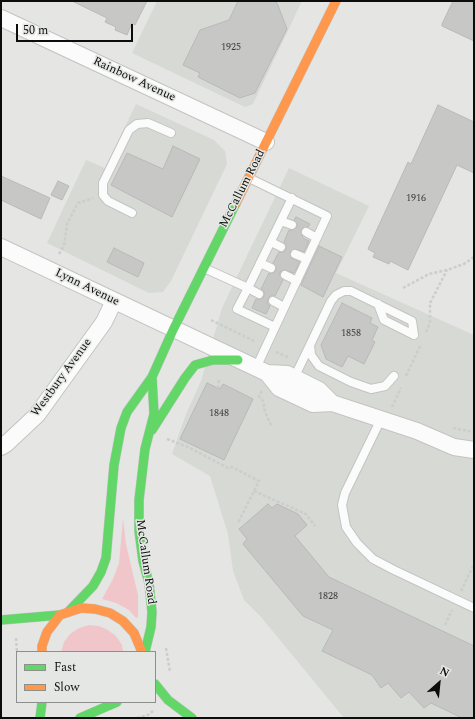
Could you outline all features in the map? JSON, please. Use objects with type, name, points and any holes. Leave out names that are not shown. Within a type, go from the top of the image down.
[{"type":"main road","name":"McCallum Road","points":[[42,651],[42,646],[47,632],[64,613],[93,586],[101,572],[106,558],[109,537],[114,465],[127,412],[152,377],[173,330],[336,1]]},
{"type":"main road","points":[[150,434],[185,378],[195,365],[213,360],[238,360]]},
{"type":"main road","name":"McCallum Road","points":[[144,651],[152,612],[151,597],[143,561],[139,531],[139,500],[145,449],[154,414],[152,377]]},
{"type":"main road","points":[[1,620],[64,613],[81,608],[95,609],[110,613],[123,621],[134,633],[143,651]]},
{"type":"main road","points":[[156,685],[168,700],[192,718]]},
{"type":"main road","points":[[40,718],[42,703]]},
{"type":"main road","points":[[80,718],[115,703]]},
{"type":"street","name":"Rainbow Avenue","points":[[1,18],[266,142]]},
{"type":"street","name":"Lynn Avenue","points":[[1,247],[262,371]]},
{"type":"street","name":"Westbury Avenue","points":[[1,447],[36,415],[104,322],[114,301]]},
{"type":"street","points":[[262,371],[287,374],[319,390],[332,403]]},
{"type":"street","points":[[262,371],[279,388],[313,404],[332,403],[417,431],[454,447],[474,450]]},
{"type":"lane","points":[[132,212],[108,201],[103,194],[103,183],[129,130],[137,124],[148,123],[171,133]]},
{"type":"lane","points":[[249,178],[327,216],[275,327],[262,371]]},
{"type":"lane","points":[[275,327],[238,310],[292,198]]},
{"type":"lane","points":[[281,220],[292,225]]},
{"type":"lane","points":[[306,232],[317,238]]},
{"type":"lane","points":[[271,242],[281,247]]},
{"type":"lane","points":[[295,254],[307,259]]},
{"type":"lane","points":[[260,263],[271,268]]},
{"type":"lane","points":[[204,268],[259,294]]},
{"type":"lane","points":[[285,275],[297,281]]},
{"type":"lane","points":[[294,378],[331,301],[336,294],[344,291],[351,291],[378,304],[412,321],[414,335],[384,320],[378,304]]},
{"type":"lane","points":[[272,301],[284,307]]},
{"type":"lane","points":[[310,345],[311,355],[319,366],[371,390],[385,386],[394,376]]},
{"type":"lane","points":[[381,419],[345,493],[342,505],[346,527],[357,543],[373,559],[474,608]]},
{"type":"path","points":[[60,254],[64,246],[67,224],[78,203],[103,194]]},
{"type":"path","points":[[403,288],[429,274],[464,264],[474,257]]},
{"type":"path","points":[[425,334],[430,323],[430,303],[447,270]]},
{"type":"path","points":[[404,380],[423,340]]},
{"type":"path","points":[[218,388],[219,382]]},
{"type":"path","points":[[392,407],[402,386]]},
{"type":"path","points":[[262,390],[259,396],[263,401],[265,412],[272,427]]},
{"type":"path","points":[[188,447],[228,468],[232,468],[259,480],[238,523]]},
{"type":"path","points":[[254,490],[306,514],[315,526]]},
{"type":"path","points":[[16,634],[17,651]]},
{"type":"path","points":[[137,718],[148,715],[158,708]]},
{"type":"shaded area","points":[[157,1],[302,1],[253,104],[245,107],[132,53]]},
{"type":"shaded area","points":[[136,104],[214,140],[225,151],[227,164],[171,281],[163,292],[149,293],[47,243],[86,160],[105,168]]},
{"type":"shaded area","points":[[289,168],[369,206],[336,273],[474,335],[474,718],[344,718],[261,617],[244,600],[233,571],[228,534],[210,476],[172,454],[186,414],[201,381],[222,308]]},
{"type":"shaded area","points":[[123,518],[126,544],[138,595],[138,617],[136,618],[129,610],[116,603],[102,599],[113,579],[119,563]]},
{"type":"shaded area","points":[[89,625],[99,626],[108,630],[116,636],[122,645],[123,651],[61,651],[64,642],[70,634],[79,628]]},
{"type":"building","points":[[72,1],[147,1],[135,25],[132,23],[127,35],[115,30],[116,27],[105,22],[107,18]]},
{"type":"building","points":[[238,1],[274,1],[277,3],[287,29],[255,93],[240,98],[198,77],[200,73],[183,65],[200,30],[229,20]]},
{"type":"building","points":[[453,1],[474,1],[474,41],[442,26]]},
{"type":"building","points":[[438,105],[474,122],[474,173],[457,165],[408,270],[390,261],[389,264],[373,257],[375,253],[368,249],[408,162],[411,164]]},
{"type":"building","points":[[173,146],[200,159],[172,217],[111,185],[127,153],[163,169]]},
{"type":"building","points":[[1,176],[50,198],[41,219],[1,200]]},
{"type":"building","points":[[58,181],[69,186],[62,200],[51,195]]},
{"type":"building","points":[[296,217],[310,224],[308,227],[303,228],[301,232],[303,238],[309,241],[304,252],[295,249],[290,252],[291,258],[300,262],[294,273],[285,270],[280,272],[280,276],[283,280],[275,296],[270,296],[268,299],[268,304],[270,306],[266,314],[252,308],[256,299],[262,299],[264,296],[264,291],[261,289],[269,273],[276,271],[276,267],[273,263],[279,252],[284,252],[286,249],[286,244],[284,242],[289,230],[293,230],[297,227],[294,220]]},
{"type":"building","points":[[319,246],[342,257],[323,297],[301,285]]},
{"type":"building","points":[[114,248],[144,263],[138,277],[107,262]]},
{"type":"building","points":[[342,303],[372,318],[370,323],[378,327],[372,340],[375,342],[364,364],[348,356],[342,367],[326,359],[321,345]]},
{"type":"building","points":[[207,383],[220,389],[223,384],[253,399],[224,460],[180,439]]},
{"type":"building","points":[[268,504],[272,508],[277,504],[298,514],[307,525],[295,536],[329,577],[474,646],[474,718],[462,718],[431,703],[424,708],[409,692],[401,698],[388,683],[381,688],[372,675],[322,651],[333,630],[303,616],[243,544],[247,539],[239,529]]},
{"type":"traffic: fast","points":[[68,612],[93,586],[101,572],[106,558],[114,465],[121,428],[127,412],[152,377],[173,330],[236,203]]},
{"type":"traffic: fast","points":[[152,430],[195,365],[213,360],[238,360]]},
{"type":"traffic: fast","points":[[145,651],[151,627],[152,612],[149,583],[143,561],[139,531],[139,500],[145,449],[154,414],[152,377]]},
{"type":"traffic: fast","points":[[1,620],[60,615]]},
{"type":"traffic: fast","points":[[156,685],[168,700],[192,718]]},
{"type":"traffic: fast","points":[[40,718],[42,703]]},
{"type":"traffic: fast","points":[[80,718],[115,703]]},
{"type":"traffic: slow","points":[[236,203],[336,1]]},
{"type":"traffic: slow","points":[[42,651],[42,646],[47,632],[60,615],[81,608],[95,609],[110,613],[123,621],[134,633],[142,651]]}]
